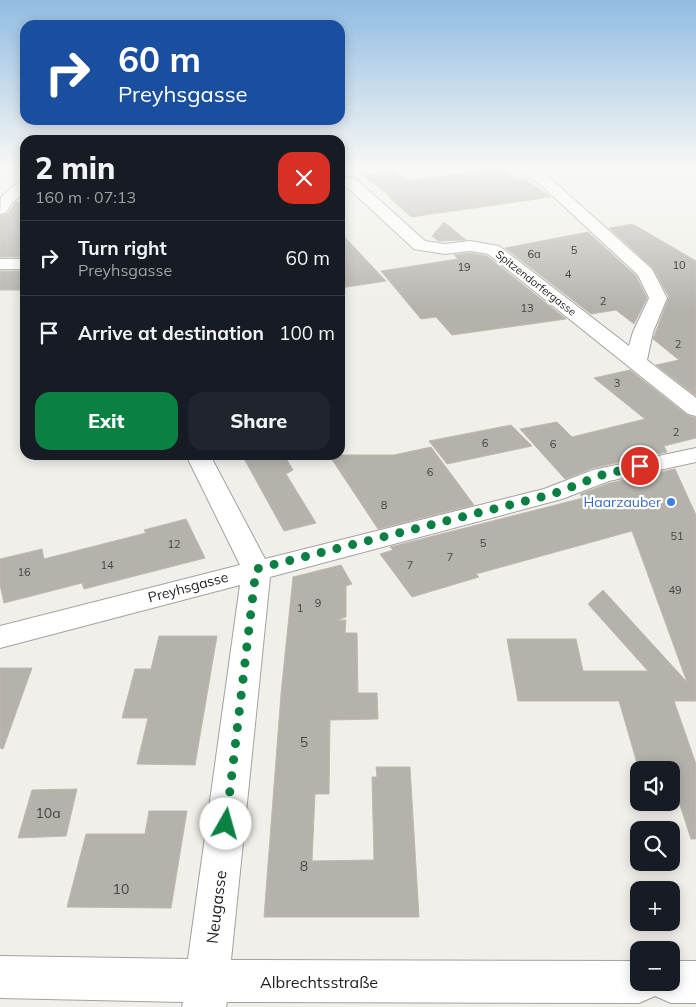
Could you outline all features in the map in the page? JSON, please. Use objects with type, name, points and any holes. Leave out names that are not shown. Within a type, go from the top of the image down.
[{"type":"street","name":"Spitzendorfergasse","points":[[387,215],[420,245],[445,249],[470,246],[493,250],[636,360],[696,409]]},
{"type":"street","points":[[582,215],[646,273],[658,298],[643,332],[636,360]]},
{"type":"street","points":[[0,264],[20,264]]},
{"type":"street","points":[[606,337],[643,332]]},
{"type":"street","name":"Preyhsgasse","points":[[0,637],[256,569],[553,494],[602,475],[696,455]]},
{"type":"street","points":[[201,460],[256,569]]},
{"type":"street","name":"Neugasse","points":[[206,994],[256,569]]},
{"type":"street","name":"Albrechtsstraße","points":[[0,978],[206,994],[630,982]]},
{"type":"street","points":[[680,982],[696,982]]},
{"type":"building","points":[[20,215],[20,257],[0,257],[0,216]]},
{"type":"building","points":[[409,215],[425,215],[411,217]]},
{"type":"building","points":[[444,222],[466,240],[438,241],[432,236]]},
{"type":"building","points":[[633,224],[696,261],[696,396],[656,365],[679,360],[653,339],[669,297],[653,268],[609,228]]},
{"type":"building","points":[[588,232],[636,276],[647,298],[634,324],[616,310],[591,314],[505,248]]},
{"type":"building","points":[[345,237],[386,281],[345,287]]},
{"type":"building","points":[[470,253],[487,256],[566,319],[452,335],[436,317],[421,319],[381,271],[458,259],[454,255]]},
{"type":"building","points":[[0,271],[20,271],[20,290],[0,290]]},
{"type":"building","points":[[630,370],[687,415],[696,418],[696,438],[664,446],[667,452],[593,468],[565,479],[520,429],[557,422],[572,437],[645,419],[594,378]]},
{"type":"building","points":[[511,425],[532,446],[447,464],[429,441]]},
{"type":"building","points":[[431,447],[474,505],[378,529],[332,460],[345,460],[345,455],[394,455]]},
{"type":"building","points":[[245,460],[287,460],[293,470],[286,474],[316,523],[284,531]]},
{"type":"building","points":[[675,469],[696,515],[696,701],[674,701],[696,764],[696,839],[691,839],[680,805],[680,761],[636,761],[619,701],[518,701],[507,639],[576,639],[583,671],[648,671],[588,604],[603,590],[687,682],[632,531],[476,574],[479,577],[412,597],[380,554],[393,550],[390,547],[583,498],[580,494],[610,483]]},
{"type":"building","points":[[186,519],[205,558],[84,589],[82,583],[4,603],[0,585],[0,559],[42,549],[44,559],[146,533],[144,530]]},
{"type":"building","points":[[341,565],[352,584],[346,586],[346,617],[337,620],[346,620],[345,633],[357,633],[358,693],[377,693],[378,719],[330,720],[329,794],[315,794],[312,861],[374,860],[372,777],[377,777],[376,767],[410,767],[419,917],[264,917],[281,694],[293,577]]},
{"type":"building","points":[[159,636],[217,636],[195,765],[137,764],[148,718],[122,718],[135,669],[151,669]]},
{"type":"building","points":[[0,668],[32,668],[3,749],[0,748]]},
{"type":"building","points":[[77,789],[66,836],[18,838],[32,790]]},
{"type":"building","points":[[149,811],[187,811],[171,908],[67,907],[86,834],[145,834]]},
{"type":"place","name":"Haarzauber","points":[[671,502]]},
{"type":"route","points":[[226,824],[256,569],[553,494],[602,475],[640,466]]}]
